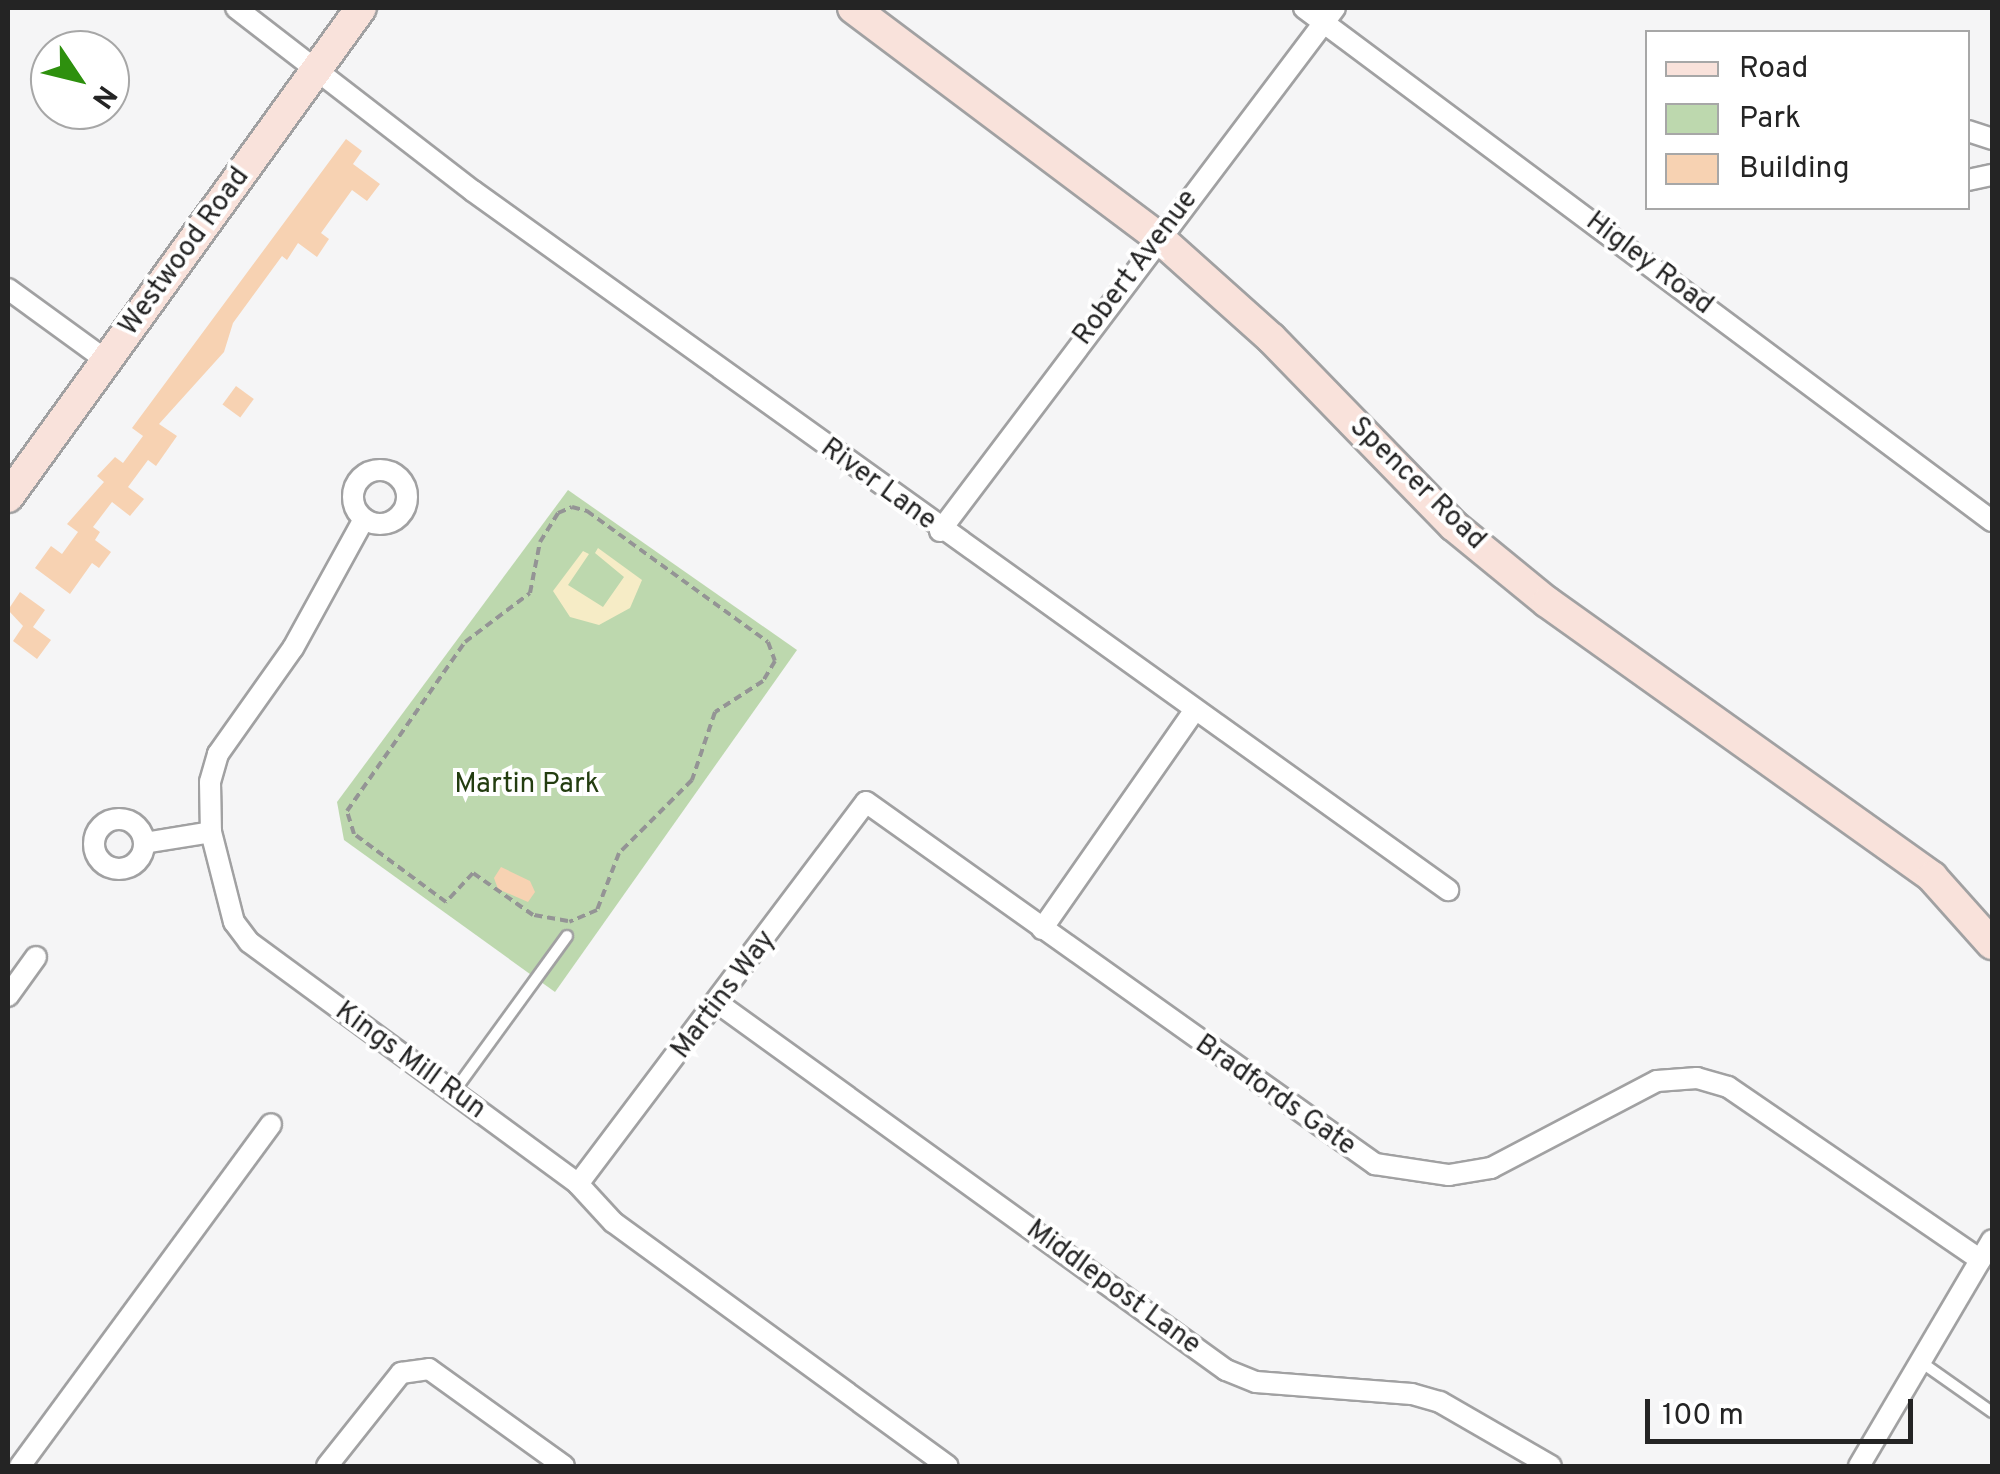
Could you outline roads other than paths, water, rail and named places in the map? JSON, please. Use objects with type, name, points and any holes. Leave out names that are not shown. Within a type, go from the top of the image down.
[{"type":"street","name":"River Lane","points":[[236,8],[473,191],[940,531],[1448,890]]},
{"type":"street","name":"Westwood Road","points":[[8,497],[361,8]]},
{"type":"street","name":"Spencer Road","points":[[853,8],[1158,237],[1271,338],[1454,526],[1547,602],[1932,877],[1992,944]]},
{"type":"street","name":"Higley Road","points":[[1304,8],[1330,15],[1992,521]]},
{"type":"street","name":"Robert Avenue","points":[[940,531],[1158,237],[1330,15]]},
{"type":"street","points":[[8,289],[107,361]]},
{"type":"street","name":"Kings Mill Run","points":[[364,518],[293,648],[218,754],[210,782],[212,832],[227,901],[250,942],[578,1184],[613,1222],[948,1466]]},
{"type":"street","points":[[1042,928],[1195,710]]},
{"type":"street","name":"Bradfords Gate","points":[[866,802],[1375,1164],[1449,1175],[1491,1168],[1658,1080],[1697,1078],[1728,1088],[1987,1264]]},
{"type":"street","name":"Martins Way","points":[[578,1184],[718,1004],[866,802]]},
{"type":"street","points":[[144,843],[212,832]]},
{"type":"street","points":[[8,996],[36,956]]},
{"type":"street","name":"Middlepost Lane","points":[[718,1004],[1226,1370],[1256,1382],[1440,1402],[1552,1466]]},
{"type":"street","points":[[20,1466],[272,1124]]},
{"type":"street","points":[[1859,1466],[1921,1362],[1987,1264],[1992,1240]]},
{"type":"street","points":[[327,1466],[401,1372],[428,1368],[564,1466]]},
{"type":"lane","points":[[453,1093],[567,936]]},
{"type":"lane","points":[[1921,1362],[1992,1412]]},
{"type":"park label","name":"Martin Park","points":[[527,785]]}]
